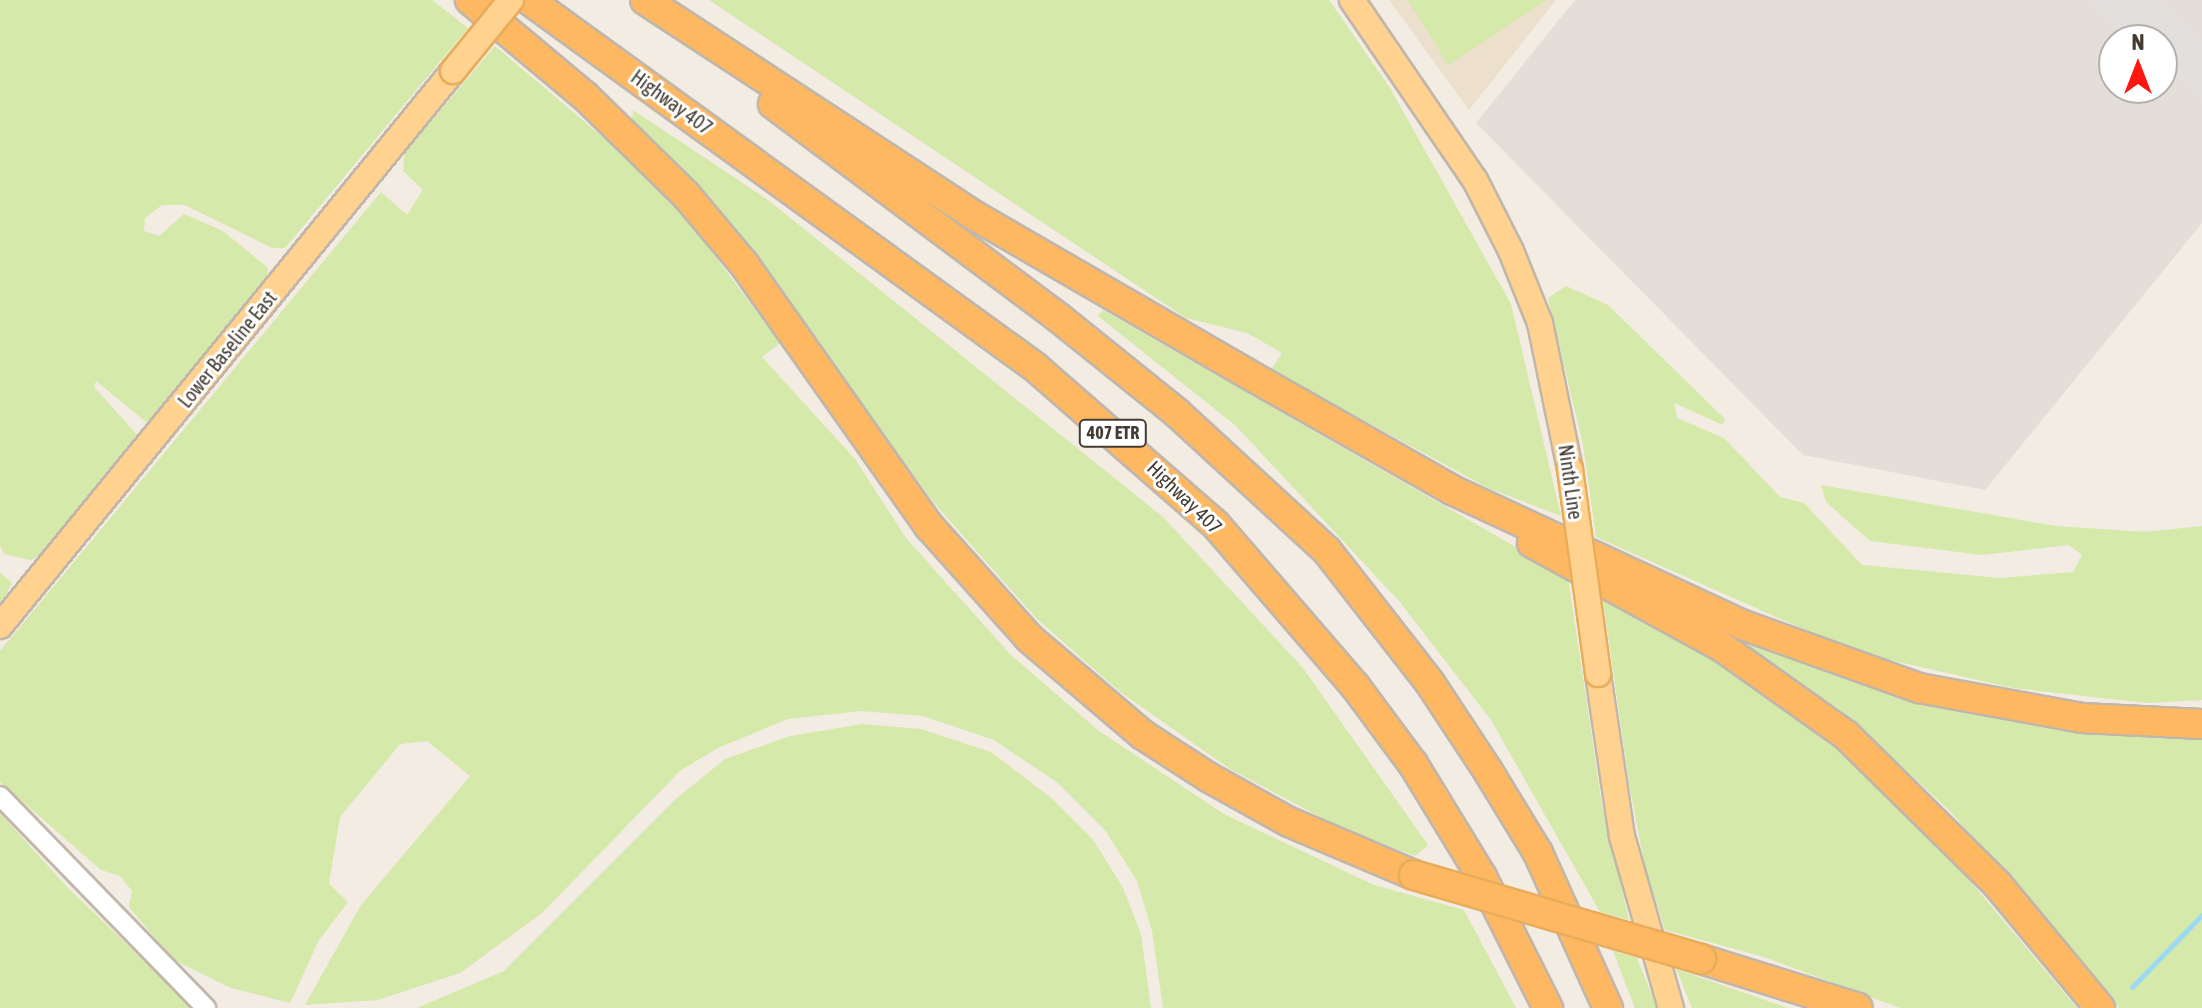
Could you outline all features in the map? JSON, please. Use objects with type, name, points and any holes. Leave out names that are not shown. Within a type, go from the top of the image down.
[{"type":"highway","points":[[470,0],[585,96],[686,195],[744,264],[929,526],[1029,638],[1143,735],[1208,777],[1289,822],[1414,875],[1858,1008]]},
{"type":"highway","name":"Highway 407","points":[[529,0],[1035,367],[1216,525],[1346,675],[1413,764],[1482,877],[1548,1008]]},
{"type":"highway","name":"407 ETR","points":[[631,0],[1059,318],[1177,413],[1327,551],[1430,683],[1488,771],[1538,853],[1608,1008]]},
{"type":"highway","points":[[645,0],[977,217],[1452,490],[1743,625],[1860,671],[1919,688],[2082,718],[2202,724]]},
{"type":"highway","points":[[1452,490],[1490,520],[1722,647],[1846,735],[1997,884],[2100,1008]]},
{"type":"main road","name":"Lower Baseline East","points":[[0,626],[511,0]]},
{"type":"main road","name":"Ninth Line","points":[[1352,0],[1475,180],[1511,251],[1540,323],[1570,469],[1622,836],[1671,1008]]},
{"type":"street","points":[[0,796],[206,1008]]},
{"type":"shaded area","points":[[1389,0],[1556,0],[1469,110]]},
{"type":"shaded area","points":[[1575,0],[2202,0],[2202,223],[1985,490],[1803,455],[1476,123]]},
{"type":"shaded area","points":[[2087,0],[2155,0],[2202,40],[2202,98],[2178,78],[2178,24],[2115,24]]},
{"type":"green space","points":[[0,0],[432,0],[468,28],[285,248],[272,248],[185,205],[162,205],[145,218],[144,231],[159,236],[184,214],[223,231],[268,268],[267,280],[150,425],[96,381],[94,387],[139,437],[45,553],[30,560],[4,554],[0,545]]},
{"type":"green space","points":[[709,0],[1329,0],[1390,88],[1511,304],[1561,516],[1488,488],[1271,370],[1282,353],[1247,333],[1186,318]]},
{"type":"green space","points":[[1408,0],[1547,0],[1448,65]]},
{"type":"green space","points":[[495,46],[612,145],[688,220],[780,343],[762,357],[855,459],[906,538],[1010,654],[1099,731],[1224,814],[1374,885],[1464,910],[1516,1008],[1163,1008],[1152,931],[1137,881],[1105,830],[1058,783],[994,740],[923,716],[861,711],[788,719],[718,748],[681,770],[542,913],[460,973],[378,1000],[305,1005],[361,905],[470,776],[427,741],[400,744],[340,817],[329,884],[348,902],[319,940],[290,1003],[231,988],[172,959],[129,907],[132,891],[120,876],[101,870],[0,782],[0,651],[381,192],[407,215],[423,190],[403,171],[405,152]]},
{"type":"green space","points":[[633,110],[768,200],[1163,517],[1303,668],[1428,845],[1415,856],[1339,827],[1230,769],[1119,691],[1036,618],[934,503],[724,218],[632,120]]},
{"type":"green space","points":[[1566,286],[1608,305],[1725,419],[1723,425],[1674,403],[1677,418],[1724,438],[1780,497],[1804,503],[1862,565],[2000,578],[2073,572],[2082,555],[2069,545],[1982,555],[1870,541],[1826,502],[1821,485],[2056,526],[2145,532],[2202,526],[2202,700],[2147,703],[2013,688],[1855,652],[1596,537],[1583,445],[1548,298]]},
{"type":"green space","points":[[1103,310],[1568,577],[1602,805],[1629,920],[1600,912],[1491,720],[1399,601],[1235,425],[1098,316]]},
{"type":"green space","points":[[0,572],[12,583],[0,607]]},
{"type":"green space","points":[[1602,593],[1723,667],[1827,740],[1932,836],[2077,1008],[1900,1008],[1764,957],[1665,930],[1645,867],[1629,783]]},
{"type":"green space","points":[[1740,634],[1871,683],[2202,732],[2202,1008],[2119,1008],[1949,810],[1839,709],[1736,642]]},
{"type":"green space","points":[[862,724],[921,729],[991,752],[1050,797],[1094,841],[1123,888],[1141,934],[1151,1008],[417,1008],[504,971],[677,798],[725,759],[790,736]]},
{"type":"green space","points":[[0,813],[68,888],[194,1008],[0,1008]]},
{"type":"green space","points":[[1613,951],[1637,958],[1657,1008],[1635,1008]]},
{"type":"green space","points":[[1676,969],[1788,1008],[1692,1008]]},
{"type":"waterway","points":[[2132,987],[2202,915]]}]
